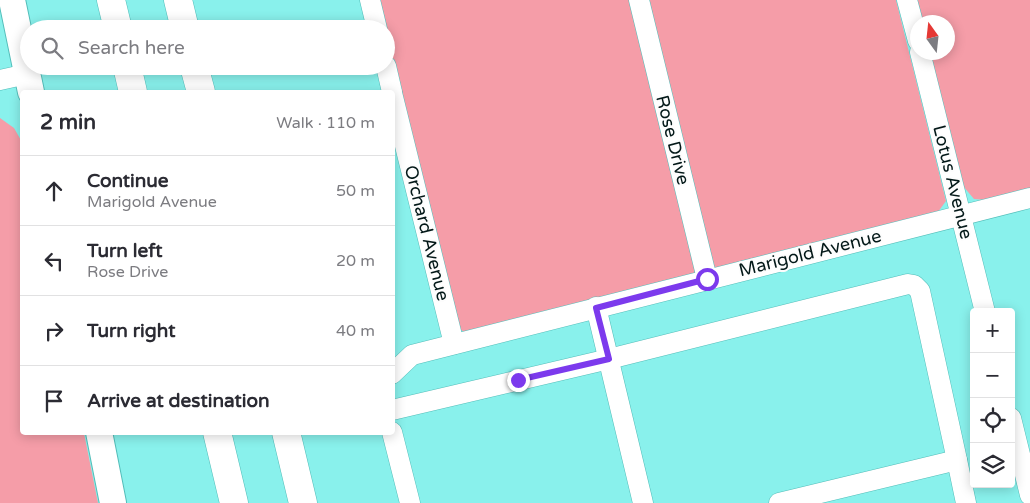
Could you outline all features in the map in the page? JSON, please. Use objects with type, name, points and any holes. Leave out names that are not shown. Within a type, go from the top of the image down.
[{"type":"highway","points":[[111,0],[116,20]]},
{"type":"highway","points":[[178,0],[183,20]]},
{"type":"highway","points":[[129,75],[133,90]]},
{"type":"highway","points":[[196,75],[200,90]]},
{"type":"highway","points":[[218,435],[234,503]]},
{"type":"highway","points":[[287,435],[303,503]]},
{"type":"main road","points":[[12,0],[20,39]]},
{"type":"main road","points":[[100,435],[113,503]]},
{"type":"street","points":[[370,0],[375,20]]},
{"type":"street","name":"Rose Drive","points":[[639,0],[707,279]]},
{"type":"street","points":[[907,0],[911,15]]},
{"type":"street","name":"Lotus Avenue","points":[[922,60],[984,308]]},
{"type":"street","name":"Orchard Avenue","points":[[388,75],[391,90]]},
{"type":"street","points":[[0,80],[29,83]]},
{"type":"street","name":"Orchard Avenue","points":[[395,105],[454,344]]},
{"type":"street","name":"Marigold Avenue","points":[[395,371],[412,355],[1030,198]]},
{"type":"street","points":[[395,409],[609,359],[908,284],[914,285],[920,291],[966,503]]},
{"type":"street","points":[[596,308],[644,503]]},
{"type":"street","points":[[1015,434],[1030,495]]},
{"type":"street","points":[[393,435],[410,503]]},
{"type":"street","points":[[779,503],[827,497],[958,460]]},
{"type":"shaded area","points":[[374,0],[631,0],[696,266],[695,275],[464,332],[456,326],[452,318],[392,75],[395,75],[395,20],[382,20]]},
{"type":"shaded area","points":[[645,0],[896,0],[946,201],[938,212],[720,269],[714,267]]},
{"type":"shaded area","points":[[917,0],[1030,0],[1030,190],[987,200],[974,199],[963,186],[932,60],[955,60],[955,15],[921,15]]},
{"type":"shaded area","points":[[0,118],[14,128],[20,138],[20,435],[84,435],[98,503],[0,503]]},
{"type":"route","points":[[518,380],[609,359],[596,308],[707,279]]}]
